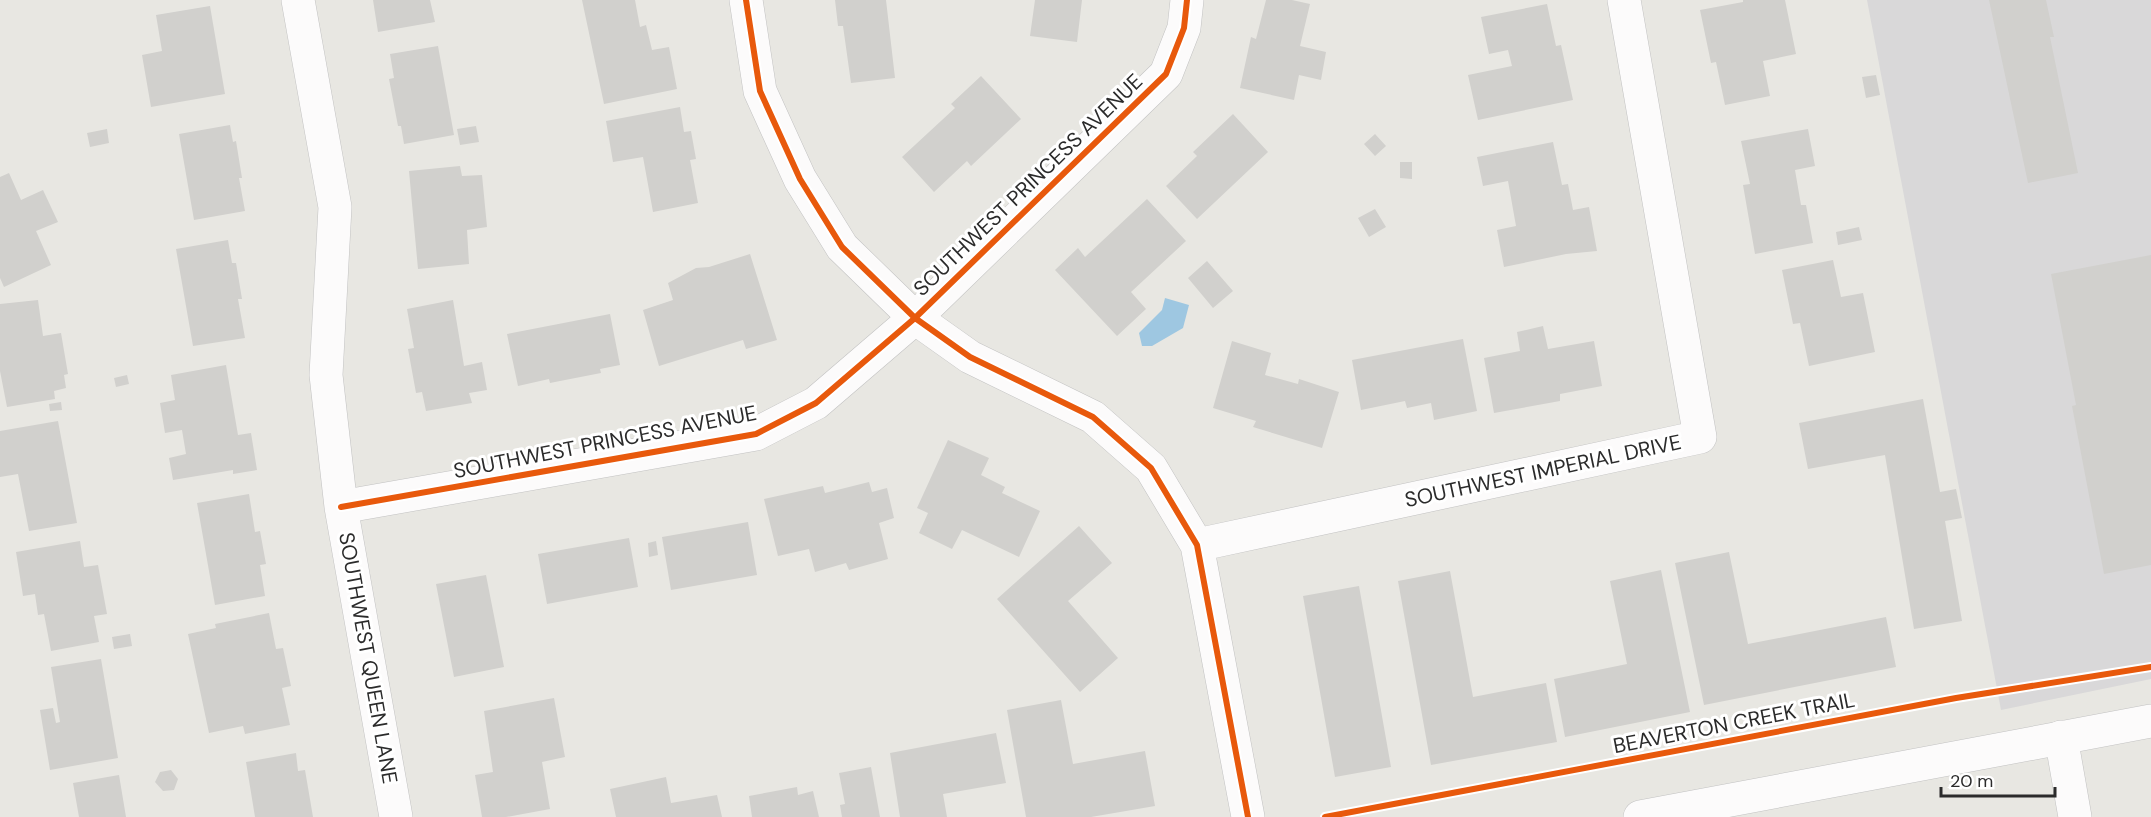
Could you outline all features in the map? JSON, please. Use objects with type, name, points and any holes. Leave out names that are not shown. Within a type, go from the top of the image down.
[{"type":"street","name":"SOUTHWEST QUEEN LANE","points":[[298,0],[335,207],[326,375],[342,507],[396,817]]},
{"type":"street","points":[[746,0],[760,91],[800,179],[842,247],[915,318],[970,357],[1093,417],[1151,468],[1197,545],[1248,817]]},
{"type":"street","name":"SOUTHWEST PRINCESS AVENUE","points":[[342,507],[756,434],[816,403],[915,318],[1166,74],[1184,28],[1187,0]]},
{"type":"street","name":"SOUTHWEST IMPERIAL DRIVE","points":[[1197,545],[1700,437],[1624,0]]},
{"type":"street","points":[[1640,817],[2151,722]]},
{"type":"street","points":[[2061,737],[2075,817]]},
{"type":"shaded area","points":[[1867,0],[2151,0],[2151,679],[2001,710]]},
{"type":"water","points":[[1165,298],[1189,305],[1183,328],[1152,346],[1142,346],[1139,333],[1162,310]]},
{"type":"building","points":[[373,0],[430,0],[435,22],[378,32]]},
{"type":"building","points":[[582,0],[635,0],[640,27],[646,25],[652,50],[669,47],[677,89],[604,104]]},
{"type":"building","points":[[835,0],[886,0],[895,78],[851,83],[843,26],[838,26]]},
{"type":"building","points":[[1035,0],[1082,0],[1077,42],[1030,36]]},
{"type":"building","points":[[1266,0],[1292,0],[1310,4],[1300,46],[1326,52],[1321,80],[1299,75],[1294,100],[1240,88],[1251,37],[1256,39]]},
{"type":"building","points":[[1743,0],[1785,0],[1796,54],[1763,61],[1770,96],[1725,105],[1716,62],[1711,63],[1700,10],[1743,2]]},
{"type":"building","points":[[1989,0],[2046,0],[2054,37],[2050,37],[2078,173],[2028,183]]},
{"type":"building","points":[[1547,4],[1556,46],[1561,45],[1573,100],[1478,120],[1468,75],[1512,66],[1508,50],[1489,54],[1481,17]]},
{"type":"building","points":[[210,6],[225,94],[151,107],[142,55],[162,51],[156,15]]},
{"type":"building","points":[[438,46],[454,135],[404,144],[389,79],[394,78],[390,54]]},
{"type":"building","points":[[1876,75],[1880,95],[1866,98],[1862,77]]},
{"type":"building","points":[[981,76],[1021,119],[971,166],[967,161],[934,192],[902,157],[955,108],[951,104]]},
{"type":"building","points":[[680,107],[684,132],[691,131],[696,159],[690,160],[698,203],[653,212],[643,157],[613,162],[606,121]]},
{"type":"building","points":[[1233,114],[1268,152],[1197,219],[1166,186],[1197,156],[1193,152]]},
{"type":"building","points":[[230,125],[233,142],[236,141],[245,211],[194,220],[179,134]]},
{"type":"building","points":[[476,126],[479,142],[460,145],[457,129]]},
{"type":"building","points":[[107,129],[109,143],[90,147],[87,133]]},
{"type":"building","points":[[1808,129],[1815,166],[1795,170],[1801,205],[1806,205],[1813,243],[1755,254],[1743,185],[1750,184],[1741,141]]},
{"type":"building","points":[[1375,134],[1386,146],[1375,156],[1364,144]]},
{"type":"building","points":[[1553,142],[1562,185],[1568,184],[1573,210],[1589,207],[1597,251],[1566,254],[1504,267],[1497,230],[1516,226],[1508,181],[1483,186],[1477,157]]},
{"type":"building","points":[[1400,162],[1412,162],[1412,179],[1400,178]]},
{"type":"building","points":[[460,166],[462,176],[482,175],[487,227],[467,230],[469,264],[418,269],[409,171]]},
{"type":"building","points":[[9,173],[21,200],[43,190],[58,222],[36,231],[51,265],[4,287],[0,278],[0,177]]},
{"type":"building","points":[[1147,199],[1186,241],[1131,292],[1146,309],[1117,336],[1055,270],[1078,248],[1085,257]]},
{"type":"building","points":[[1375,209],[1386,227],[1369,237],[1358,218]]},
{"type":"building","points":[[1859,227],[1862,240],[1838,245],[1836,232]]},
{"type":"building","points":[[228,240],[232,263],[236,263],[242,299],[238,299],[245,338],[193,346],[176,249]]},
{"type":"building","points":[[750,254],[777,340],[746,349],[743,340],[659,366],[643,310],[673,300],[668,283],[696,268],[709,267]]},
{"type":"building","points":[[2151,255],[2151,565],[2104,574],[2072,406],[2076,405],[2051,274]]},
{"type":"building","points":[[1833,260],[1841,297],[1863,293],[1875,352],[1809,366],[1800,323],[1793,324],[1782,270]]},
{"type":"building","points":[[1207,261],[1233,291],[1213,308],[1188,278]]},
{"type":"building","points":[[38,300],[43,336],[61,333],[68,374],[64,375],[66,388],[54,391],[55,399],[7,407],[0,371],[0,304]]},
{"type":"building","points":[[453,300],[464,366],[482,362],[487,390],[469,393],[472,403],[426,411],[422,392],[416,393],[408,349],[414,348],[407,309]]},
{"type":"building","points":[[610,314],[620,365],[600,369],[601,373],[550,383],[549,379],[518,386],[507,334]]},
{"type":"building","points":[[1543,326],[1548,349],[1594,341],[1602,386],[1560,394],[1560,401],[1494,413],[1484,358],[1520,351],[1517,332]]},
{"type":"building","points":[[1463,339],[1477,411],[1434,420],[1431,403],[1407,408],[1405,401],[1361,410],[1352,360]]},
{"type":"building","points":[[1232,341],[1271,353],[1265,375],[1298,384],[1299,379],[1339,392],[1322,448],[1253,427],[1256,421],[1213,408]]},
{"type":"building","points":[[226,365],[238,435],[251,433],[257,470],[233,474],[233,470],[173,480],[169,458],[186,454],[182,430],[165,433],[160,403],[175,400],[171,375]]},
{"type":"building","points":[[127,375],[129,384],[116,387],[114,378]]},
{"type":"building","points":[[1923,399],[1940,492],[1956,489],[1962,518],[1945,521],[1962,621],[1914,629],[1885,455],[1808,469],[1799,423]]},
{"type":"building","points":[[61,402],[62,410],[50,411],[49,404]]},
{"type":"building","points":[[58,421],[77,523],[29,531],[18,474],[0,477],[0,431]]},
{"type":"building","points":[[948,440],[989,458],[981,475],[1005,487],[1002,493],[1040,511],[1019,557],[962,530],[952,549],[919,533],[928,513],[917,508]]},
{"type":"building","points":[[869,482],[872,492],[887,488],[894,518],[879,523],[888,559],[849,570],[846,563],[815,572],[809,549],[778,556],[764,499],[823,486],[825,493]]},
{"type":"building","points":[[249,494],[255,532],[260,531],[266,564],[260,565],[265,596],[215,605],[197,503]]},
{"type":"building","points":[[748,522],[757,575],[671,590],[662,537]]},
{"type":"building","points":[[1079,526],[1112,563],[1068,601],[1118,658],[1080,692],[997,599]]},
{"type":"building","points":[[629,538],[638,587],[547,604],[538,554]]},
{"type":"building","points":[[80,541],[84,567],[98,565],[107,614],[94,616],[99,642],[51,651],[44,614],[38,615],[35,594],[23,596],[16,552]]},
{"type":"building","points":[[656,541],[658,555],[649,557],[648,543]]},
{"type":"building","points":[[1729,552],[1748,644],[1886,617],[1896,667],[1704,705],[1675,563]]},
{"type":"building","points":[[1661,570],[1690,712],[1565,737],[1554,679],[1627,664],[1610,581]]},
{"type":"building","points":[[1450,571],[1473,697],[1546,683],[1557,742],[1431,765],[1398,581]]},
{"type":"building","points":[[486,575],[504,667],[454,677],[436,584]]},
{"type":"building","points":[[1359,586],[1391,767],[1335,777],[1303,596]]},
{"type":"building","points":[[269,613],[276,649],[283,648],[291,686],[282,688],[290,725],[245,734],[243,726],[209,733],[188,634],[216,628],[215,624]]},
{"type":"building","points":[[130,634],[132,646],[114,649],[112,637]]},
{"type":"building","points":[[101,659],[118,758],[50,770],[40,710],[53,708],[56,723],[60,722],[51,667]]},
{"type":"building","points":[[554,698],[565,757],[542,762],[550,809],[506,817],[482,817],[475,775],[493,772],[484,711]]},
{"type":"building","points":[[1061,700],[1073,764],[1145,751],[1155,806],[1091,817],[1026,817],[1007,710]]},
{"type":"building","points":[[996,733],[1006,783],[943,794],[947,817],[900,817],[890,753]]},
{"type":"building","points":[[296,753],[298,771],[305,770],[313,817],[255,817],[246,762]]},
{"type":"building","points":[[871,767],[880,817],[842,817],[840,805],[845,804],[839,773]]},
{"type":"building","points":[[171,770],[178,779],[174,790],[163,791],[155,782],[160,772]]},
{"type":"building","points":[[119,775],[126,817],[79,817],[73,783]]},
{"type":"building","points":[[666,777],[671,803],[717,795],[722,817],[616,817],[610,789]]},
{"type":"building","points":[[797,787],[798,795],[813,791],[819,817],[752,817],[749,796]]},
{"type":"cycle path","points":[[746,0],[760,91],[800,179],[842,247],[915,318],[970,357],[1093,417],[1151,468],[1197,545],[1248,817]]},
{"type":"cycle path","points":[[341,507],[756,434],[816,403],[915,318],[1166,74],[1184,28],[1187,0]]},
{"type":"cycle path","name":"BEAVERTON CREEK TRAIL","points":[[1325,817],[1956,698],[2151,667]]}]
